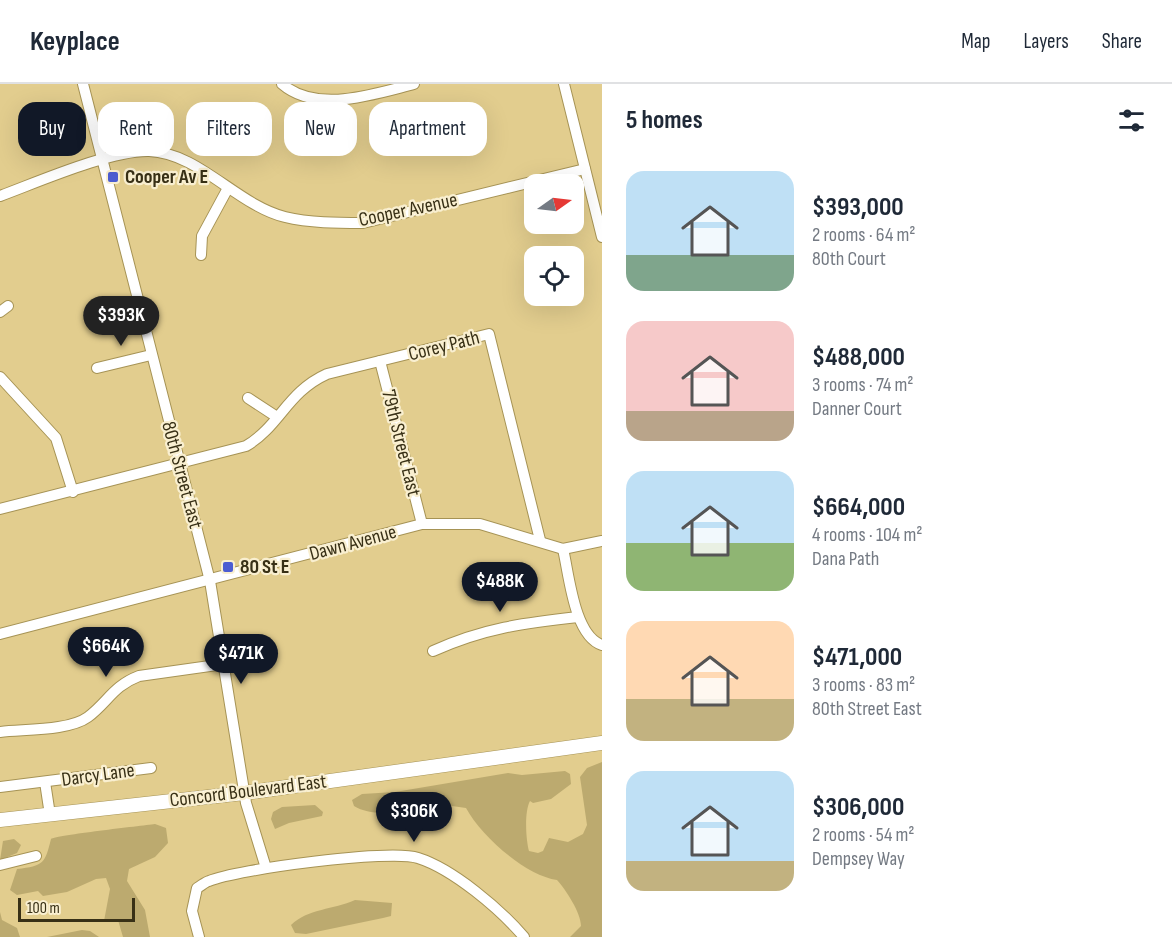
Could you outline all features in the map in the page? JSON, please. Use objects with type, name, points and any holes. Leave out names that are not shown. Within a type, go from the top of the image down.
[{"type":"main road","name":"Concord Boulevard East","points":[[0,820],[244,793],[602,743]]},
{"type":"street","name":"80th Street East","points":[[83,84],[178,464],[210,581],[244,793],[266,868]]},
{"type":"street","points":[[282,84],[293,93],[334,101],[414,84]]},
{"type":"street","points":[[564,84],[602,237]]},
{"type":"street","name":"Cooper Avenue","points":[[0,196],[102,159],[149,151],[183,159],[228,188],[283,217],[325,223],[363,223],[585,169]]},
{"type":"street","points":[[201,255],[202,236],[228,188]]},
{"type":"street","name":"Corey Path","points":[[0,509],[74,492],[246,446],[259,438],[297,392],[310,382],[327,374],[489,334],[540,540]]},
{"type":"street","points":[[97,368],[151,355]]},
{"type":"street","name":"79th Street East","points":[[380,361],[422,524]]},
{"type":"street","points":[[0,377],[56,438],[74,492]]},
{"type":"street","points":[[248,398],[277,417]]},
{"type":"street","name":"Dawn Avenue","points":[[0,634],[422,524],[480,524],[540,540],[563,549]]},
{"type":"street","points":[[602,541],[563,549],[578,617],[586,632],[602,645]]},
{"type":"street","points":[[433,651],[469,635],[512,625],[578,617]]},
{"type":"street","points":[[0,732],[73,725],[90,716],[114,689],[127,680],[140,676],[224,664]]},
{"type":"street","name":"Darcy Lane","points":[[0,787],[151,768]]},
{"type":"street","name":"Darcy Lane","points":[[45,782],[50,815]]},
{"type":"street","points":[[199,937],[192,911],[197,888],[208,881],[266,868],[384,855],[417,857],[446,871],[510,920],[524,937]]},
{"type":"street","points":[[0,865],[36,856]]},
{"type":"shaded area","points":[[602,762],[602,937],[570,937],[581,926],[579,915],[561,884],[557,880],[532,871],[505,853],[482,830],[466,808],[424,802],[408,809],[380,813],[362,810],[354,806],[352,800],[362,794],[395,792],[508,773],[522,775],[565,771],[570,774],[571,784],[551,799],[533,803],[530,801],[528,806],[526,826],[529,851],[538,853],[543,851],[549,838],[568,842],[583,834],[587,825],[580,777],[587,768]]},
{"type":"shaded area","points":[[315,805],[323,812],[322,816],[289,823],[275,829],[271,819],[273,812],[282,807]]},
{"type":"shaded area","points":[[155,824],[166,828],[168,843],[155,857],[129,869],[127,881],[145,910],[150,937],[123,937],[118,920],[104,921],[110,889],[106,878],[96,879],[67,892],[43,896],[38,891],[17,895],[10,890],[17,869],[38,865],[42,862],[51,839]]},
{"type":"shaded area","points":[[14,839],[21,845],[17,853],[0,860],[3,841]]},
{"type":"shaded area","points":[[355,900],[392,903],[391,916],[306,934],[295,933],[291,925],[313,912]]},
{"type":"shaded area","points":[[0,912],[2,920],[17,928],[20,937],[0,937]]},
{"type":"shaded area","points":[[82,930],[90,931],[99,937],[47,937]]},
{"type":"place","name":"Cooper Av E","points":[[113,177]]},
{"type":"place","name":"80 St E","points":[[228,567]]}]
